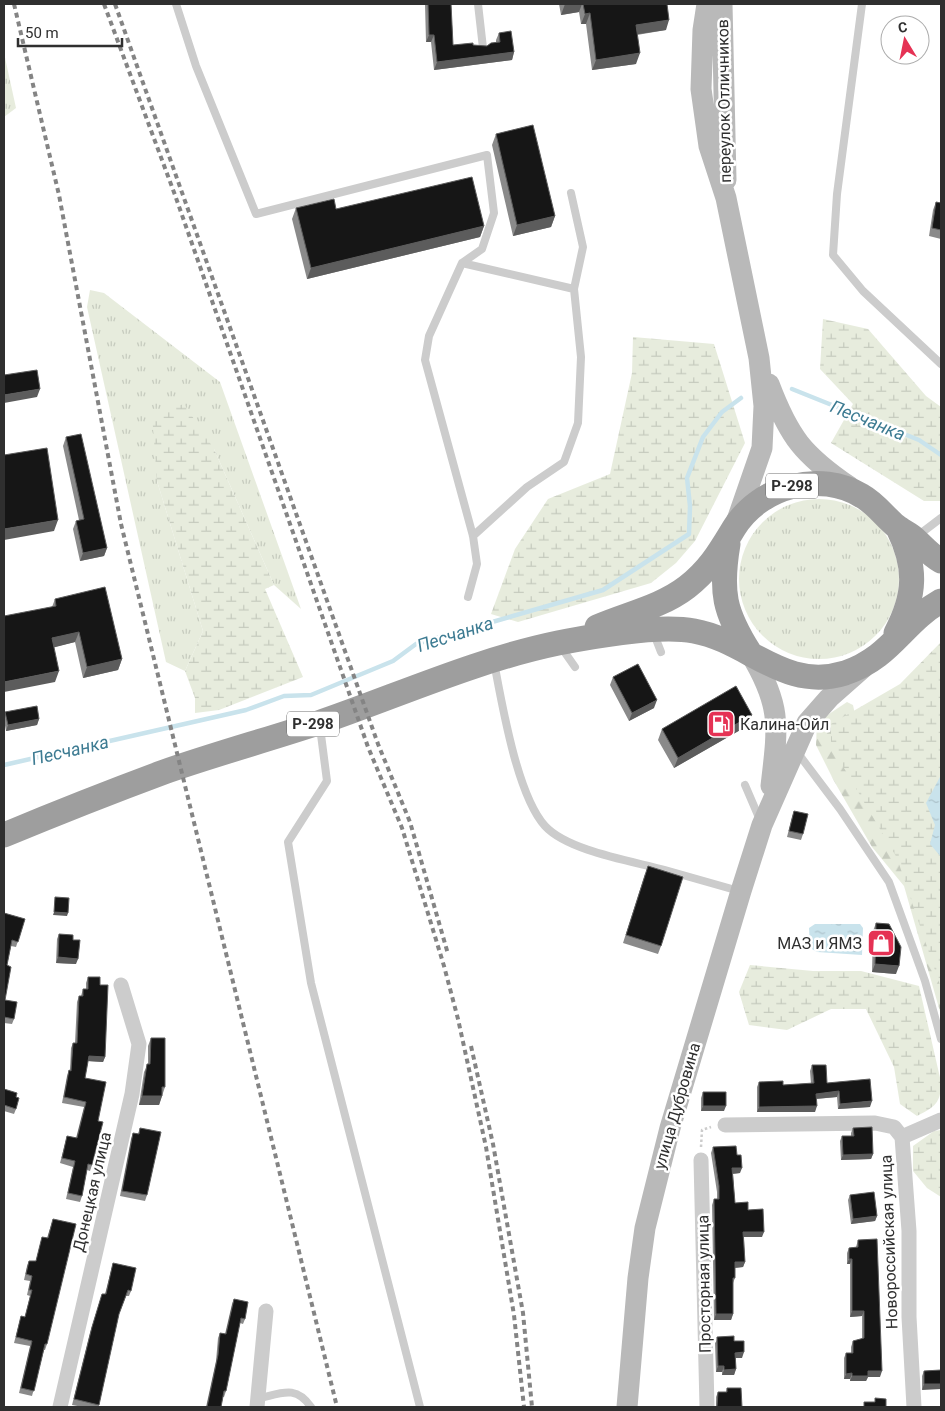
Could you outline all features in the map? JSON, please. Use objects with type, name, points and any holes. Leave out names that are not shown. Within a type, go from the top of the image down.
[{"type":"highway","name":"Р-298","points":[[4,835],[167,772],[494,662],[558,644],[672,597],[702,574],[714,562],[732,534],[755,505],[790,486],[826,483],[862,496],[924,549],[941,561]]},
{"type":"highway","name":"Р-298","points":[[878,656],[905,612],[912,586],[906,533]]},
{"type":"highway","name":"Р-298","points":[[732,534],[724,577],[726,604],[739,635],[750,653]]},
{"type":"highway","name":"Р-298","points":[[558,644],[657,641],[694,631],[721,638],[770,666],[792,675],[810,678],[843,674],[878,656],[924,612],[941,601]]},
{"type":"main road","name":"переулок Отличников","points":[[707,4],[703,30],[701,89],[708,146],[726,198],[759,358]]},
{"type":"main road","name":"переулок Отличников","points":[[722,4],[726,198]]},
{"type":"main road","points":[[759,358],[783,420],[793,437],[813,460],[862,496]]},
{"type":"main road","points":[[732,534],[758,463],[764,436],[764,406],[759,358]]},
{"type":"main road","points":[[750,653],[773,699],[777,722],[765,819]]},
{"type":"main road","points":[[765,819],[807,723],[816,712],[878,656]]},
{"type":"main road","name":"улица Дубровина","points":[[626,1407],[638,1278],[645,1228],[670,1128],[741,891],[765,819]]},
{"type":"street","name":"Донецкая улица","points":[[60,1407],[132,1094],[139,1044],[120,985]]},
{"type":"street","points":[[902,1137],[941,1120]]},
{"type":"street","name":"Новороссийская улица","points":[[725,1125],[875,1123],[894,1128],[902,1137],[909,1231],[908,1317],[914,1407]]},
{"type":"street","name":"Просторная улица","points":[[701,1160],[707,1407]]},
{"type":"street","points":[[258,1403],[266,1311]]},
{"type":"lane","points":[[176,4],[196,66],[256,214],[487,154],[494,213],[482,249],[462,263],[429,336],[425,360],[473,536],[477,564],[468,597]]},
{"type":"lane","points":[[478,4],[483,48]]},
{"type":"lane","points":[[862,4],[837,194],[833,255],[862,291],[941,364]]},
{"type":"lane","points":[[473,536],[527,487],[564,462],[578,424],[581,357],[574,289],[583,247],[570,193]]},
{"type":"lane","points":[[462,263],[574,289]]},
{"type":"lane","points":[[906,533],[941,518]]},
{"type":"lane","points":[[558,644],[575,667]]},
{"type":"lane","points":[[494,662],[503,709],[516,760],[532,806],[546,828],[554,834],[592,852],[741,891]]},
{"type":"lane","points":[[320,722],[327,781],[288,842],[311,983],[420,1407]]},
{"type":"lane","points":[[794,749],[840,809],[889,882],[925,981],[941,1039]]},
{"type":"lane","points":[[745,785],[765,819]]},
{"type":"lane","points":[[258,1403],[292,1392],[303,1395],[311,1407]]},
{"type":"path","points":[[701,1160],[702,1130],[725,1125]]},
{"type":"green space","points":[[4,53],[16,108],[4,117]]},
{"type":"green space","points":[[90,290],[104,293],[220,382],[301,609],[274,585],[214,449],[157,481],[203,631],[185,671],[166,662],[87,307]]},
{"type":"green space","points":[[823,319],[868,329],[926,396],[941,407],[941,501],[924,501],[831,443],[853,404],[820,369]]},
{"type":"green space","points":[[633,337],[714,344],[745,443],[695,541],[676,563],[651,583],[518,622],[491,614],[515,549],[548,499],[610,474],[632,373]]},
{"type":"green space","points":[[184,404],[214,449],[274,585],[265,589],[303,677],[219,710],[195,713],[195,698],[185,671],[203,631],[157,481],[152,414]]},
{"type":"green space","points":[[819,499],[849,505],[870,517],[881,528],[893,549],[899,579],[893,609],[881,630],[870,641],[849,653],[819,659],[789,653],[768,641],[757,630],[745,609],[739,579],[745,549],[757,528],[768,517],[789,505]]},
{"type":"green space","points":[[941,642],[941,988],[897,858],[831,746],[831,724],[900,684]]},
{"type":"green space","points":[[847,702],[853,705],[858,729],[941,931],[941,1015],[904,886],[872,847],[834,781],[816,745],[817,722]]},
{"type":"green space","points":[[750,965],[813,971],[861,971],[919,986],[941,1082],[940,1095],[936,1104],[917,1116],[900,1104],[894,1067],[866,1009],[831,1009],[787,1030],[749,1025],[739,992]]},
{"type":"green space","points":[[941,1130],[941,1197],[927,1188],[913,1171],[913,1146],[934,1131]]},
{"type":"water","points":[[941,775],[941,857],[930,844],[935,825],[926,803]]},
{"type":"water","points":[[815,924],[860,924],[863,928],[862,955],[817,952],[810,948],[809,928]]},
{"type":"building","points":[[428,4],[451,4],[453,45],[473,43],[473,45],[487,46],[491,43],[500,42],[499,33],[511,31],[514,52],[437,62],[434,35],[429,35]]},
{"type":"building","points":[[583,4],[667,4],[669,20],[636,25],[640,53],[596,60],[590,13],[585,14]]},
{"type":"building","points":[[533,125],[555,216],[517,225],[496,134]]},
{"type":"building","points":[[472,177],[484,226],[311,268],[296,208],[334,199],[336,209]]},
{"type":"building","points":[[936,202],[941,203],[941,230],[932,228]]},
{"type":"building","points":[[37,370],[40,389],[4,395],[4,375]]},
{"type":"building","points":[[81,434],[107,548],[83,553],[76,521],[84,519],[66,437]]},
{"type":"building","points":[[47,448],[58,520],[4,529],[4,455]]},
{"type":"building","points":[[105,587],[122,659],[87,667],[79,632],[52,638],[59,671],[4,682],[4,616],[56,606],[55,599]]},
{"type":"building","points":[[638,664],[657,700],[632,713],[613,677]]},
{"type":"building","points":[[736,686],[752,715],[678,758],[662,729]]},
{"type":"building","points":[[37,706],[39,719],[8,725],[5,712]]},
{"type":"building","points":[[794,811],[808,814],[803,834],[789,831]]},
{"type":"building","points":[[648,866],[683,877],[661,946],[626,935]]},
{"type":"building","points":[[55,897],[69,898],[68,913],[54,912]]},
{"type":"building","points":[[4,913],[25,919],[18,942],[12,940],[7,965],[11,967],[5,1000],[17,1002],[14,1019],[4,1017]]},
{"type":"building","points":[[876,923],[889,924],[901,947],[899,966],[875,964]]},
{"type":"building","points":[[59,934],[73,935],[73,940],[80,940],[78,959],[58,957]]},
{"type":"building","points":[[88,977],[100,977],[100,985],[108,985],[105,1057],[89,1056],[85,1078],[106,1082],[98,1121],[103,1122],[92,1165],[88,1164],[82,1196],[68,1193],[75,1161],[62,1158],[67,1136],[77,1138],[86,1102],[64,1097],[69,1070],[71,1071],[73,1043],[77,1043],[79,996],[83,996],[83,989],[88,989]]},
{"type":"building","points":[[151,1038],[165,1038],[165,1087],[162,1087],[162,1096],[142,1096],[147,1064],[150,1064]]},
{"type":"building","points":[[812,1065],[826,1065],[827,1083],[870,1079],[872,1101],[840,1104],[839,1091],[816,1094],[817,1106],[759,1107],[759,1082],[783,1081],[783,1085],[814,1083]]},
{"type":"building","points":[[4,1089],[17,1093],[16,1097],[19,1098],[16,1109],[4,1105]]},
{"type":"building","points":[[703,1092],[726,1092],[726,1106],[703,1106]]},
{"type":"building","points":[[872,1127],[873,1154],[843,1155],[842,1136],[854,1136],[853,1128]]},
{"type":"building","points":[[140,1128],[161,1132],[147,1195],[122,1191],[133,1133],[139,1134]]},
{"type":"building","points":[[736,1146],[737,1155],[741,1155],[742,1168],[732,1168],[735,1203],[748,1202],[748,1210],[763,1209],[764,1232],[743,1232],[745,1262],[735,1262],[733,1314],[716,1314],[714,1199],[719,1199],[719,1186],[713,1147]]},
{"type":"building","points":[[874,1192],[877,1216],[853,1219],[850,1195]]},
{"type":"building","points":[[53,1219],[76,1224],[34,1391],[21,1388],[32,1341],[16,1337],[21,1316],[25,1317],[32,1290],[29,1290],[32,1276],[26,1274],[29,1261],[36,1261],[42,1237],[48,1238]]},
{"type":"building","points":[[877,1239],[882,1371],[868,1371],[868,1376],[852,1376],[852,1373],[846,1374],[846,1353],[853,1353],[853,1341],[864,1338],[864,1311],[852,1311],[852,1259],[849,1259],[849,1248],[858,1247],[858,1240]]},
{"type":"building","points":[[113,1263],[136,1268],[131,1291],[128,1290],[119,1314],[99,1405],[74,1399],[92,1327],[102,1294],[106,1294]]},
{"type":"building","points":[[234,1299],[248,1302],[245,1319],[241,1318],[221,1407],[207,1407],[218,1355],[220,1333],[226,1334]]},
{"type":"building","points":[[734,1336],[734,1341],[744,1341],[744,1352],[735,1353],[736,1369],[724,1370],[724,1366],[718,1366],[717,1337]]},
{"type":"building","points":[[941,1370],[941,1384],[924,1384],[924,1371]]},
{"type":"building","points":[[727,1388],[741,1388],[742,1407],[716,1407],[718,1392],[727,1392]]},
{"type":"building","points":[[875,1398],[886,1399],[886,1407],[864,1407],[864,1402],[875,1402]]},
{"type":"waterway","name":"Песчанка","points":[[792,389],[919,440],[941,455]]},
{"type":"waterway","name":"Песчанка","points":[[4,765],[246,710],[284,696],[311,695],[393,661],[416,644],[603,590],[689,534],[690,506],[687,478],[703,437],[722,412],[741,398]]},
{"type":"railway","points":[[14,4],[59,195],[121,524],[337,1407]]},
{"type":"railway","points":[[104,4],[175,195],[368,747],[402,828],[444,966],[458,1019],[486,1147],[514,1315],[524,1407]]},
{"type":"railway","points":[[115,4],[378,744],[410,822],[448,954]]},
{"type":"railway","points":[[471,1046],[493,1144],[523,1313],[532,1407]]},
{"type":"place","name":"Калина-Ойл","points":[[721,724]]},
{"type":"place","name":"МАЗ и ЯМЗ","points":[[881,943]]}]
